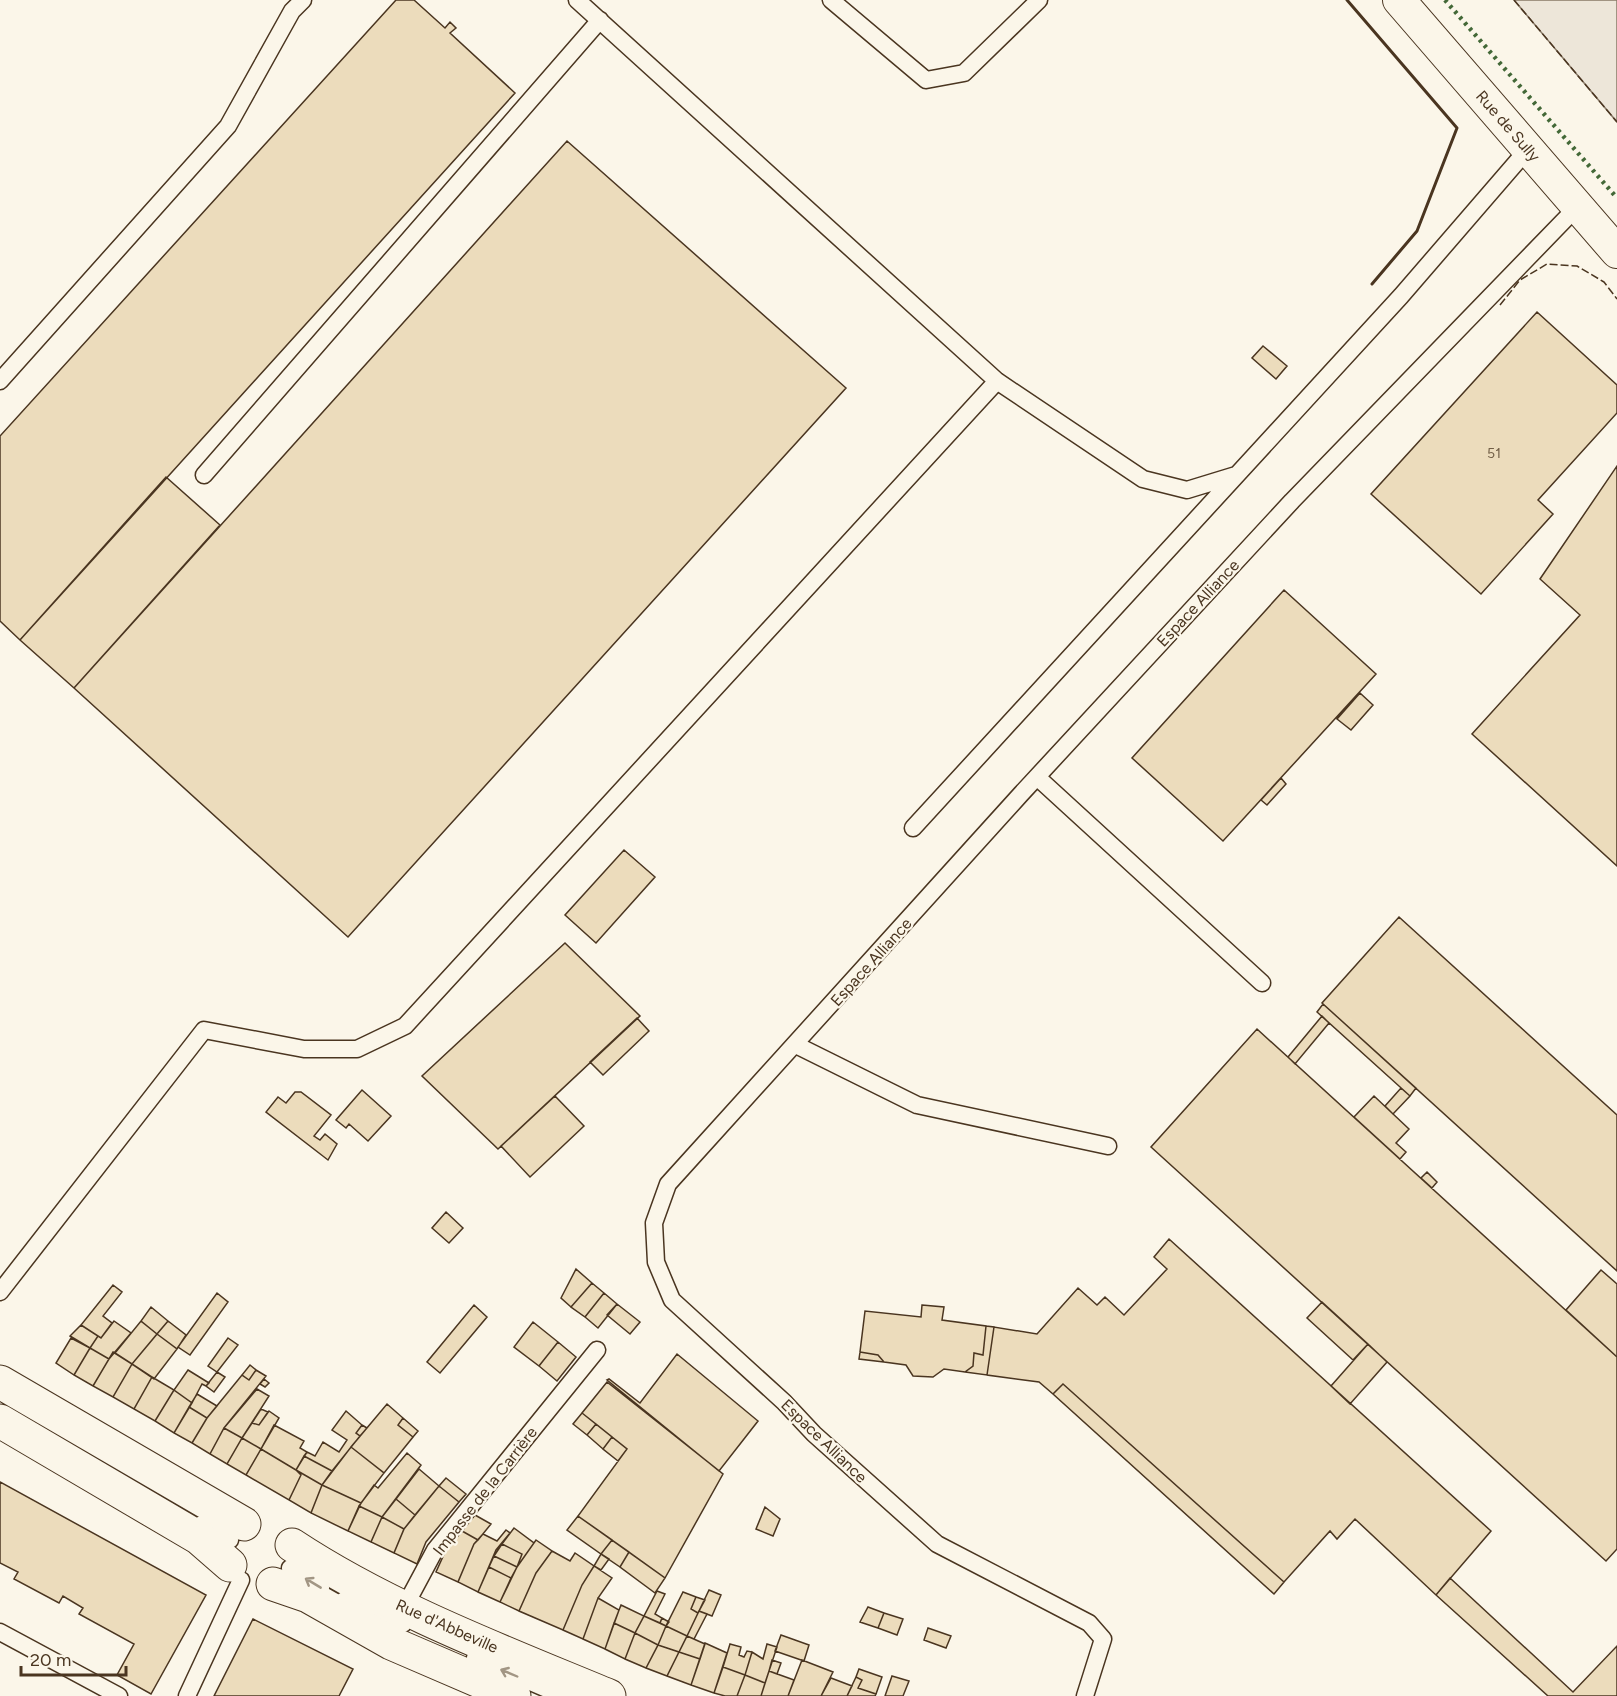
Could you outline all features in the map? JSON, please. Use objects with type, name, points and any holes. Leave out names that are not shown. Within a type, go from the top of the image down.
[{"type":"main road","points":[[0,1383],[236,1553],[252,1585],[263,1586],[285,1566],[288,1536],[272,1523],[261,1521],[236,1553]]},
{"type":"main road","points":[[0,1421],[199,1538],[236,1553]]},
{"type":"main road","name":"Rue d'Abbeville","points":[[285,1566],[308,1596],[398,1624],[609,1696]]},
{"type":"main road","name":"Rue d'Abbeville","points":[[285,1566],[323,1566],[398,1624],[514,1696]]},
{"type":"street","name":"Rue de Sully","points":[[1399,0],[1617,252]]},
{"type":"lane","points":[[0,381],[228,126],[292,11],[303,0]]},
{"type":"lane","points":[[578,0],[997,381],[1143,479],[1187,490],[1237,474]]},
{"type":"lane","points":[[831,0],[926,80],[964,73],[1039,0]]},
{"type":"lane","points":[[204,475],[600,20]]},
{"type":"lane","points":[[913,828],[1401,296],[1528,149]]},
{"type":"lane","name":"Espace Alliance","points":[[1085,1696],[1102,1639],[1089,1623],[937,1544],[814,1434],[784,1402],[672,1300],[656,1262],[654,1223],[668,1184],[1037,777],[1292,501],[1578,206]]},
{"type":"lane","points":[[0,1292],[204,1030],[304,1049],[357,1049],[405,1026],[997,381]]},
{"type":"lane","points":[[1037,777],[1262,983]]},
{"type":"lane","points":[[796,1045],[917,1105],[1108,1146]]},
{"type":"lane","name":"Impasse de la Carrière","points":[[398,1624],[435,1550],[597,1350]]},
{"type":"lane","points":[[0,1404],[236,1553],[187,1696]]},
{"type":"lane","points":[[398,1624],[562,1696]]},
{"type":"lane","points":[[0,1632],[119,1696]]},
{"type":"shaded area","points":[[1514,0],[1617,0],[1617,122]]},
{"type":"building","points":[[396,0],[414,0],[445,28],[450,22],[456,28],[450,33],[515,93],[20,640],[0,621],[0,436]]},
{"type":"building","points":[[567,141],[846,388],[348,937],[74,688]]},
{"type":"building","points":[[1537,312],[1617,385],[1617,413],[1538,500],[1553,514],[1481,594],[1371,494]]},
{"type":"building","points":[[1263,346],[1287,366],[1276,379],[1252,358]]},
{"type":"building","points":[[1617,466],[1617,866],[1472,734],[1580,615],[1540,579]]},
{"type":"building","points":[[166,477],[220,525],[74,688],[20,640]]},
{"type":"building","points":[[1284,590],[1376,674],[1223,841],[1132,758]]},
{"type":"building","points":[[1360,693],[1373,705],[1351,730],[1337,719]]},
{"type":"building","points":[[1281,778],[1286,784],[1267,805],[1261,800]]},
{"type":"building","points":[[624,850],[655,877],[596,943],[565,915]]},
{"type":"building","points":[[1399,917],[1617,1115],[1617,1271],[1322,1003]]},
{"type":"building","points":[[565,943],[640,1016],[498,1149],[422,1076]]},
{"type":"building","points":[[1323,1004],[1416,1088],[1410,1096],[1317,1012]]},
{"type":"building","points":[[1322,1016],[1329,1023],[1295,1064],[1288,1057]]},
{"type":"building","points":[[637,1018],[649,1031],[603,1075],[590,1062]]},
{"type":"building","points":[[1257,1029],[1617,1357],[1617,1549],[1606,1561],[1151,1147]]},
{"type":"building","points":[[1401,1088],[1410,1096],[1393,1114],[1385,1106]]},
{"type":"building","points":[[362,1090],[391,1116],[368,1141],[349,1124],[346,1128],[336,1120]]},
{"type":"building","points":[[295,1092],[301,1092],[331,1115],[314,1136],[320,1140],[325,1134],[337,1144],[328,1160],[266,1112],[278,1097],[286,1103]]},
{"type":"building","points":[[555,1096],[584,1126],[530,1177],[501,1146]]},
{"type":"building","points":[[1374,1096],[1409,1129],[1396,1143],[1406,1152],[1400,1159],[1354,1117]]},
{"type":"building","points":[[1427,1172],[1437,1182],[1432,1188],[1421,1178]]},
{"type":"building","points":[[446,1212],[463,1228],[449,1243],[432,1228]]},
{"type":"building","points":[[1169,1239],[1491,1531],[1436,1595],[1355,1519],[1337,1539],[1330,1531],[1284,1582],[1063,1384],[1053,1394],[1039,1382],[987,1375],[994,1327],[1037,1334],[1078,1288],[1097,1305],[1105,1297],[1124,1315],[1167,1269],[1154,1257]]},
{"type":"building","points":[[576,1269],[592,1283],[571,1307],[561,1298]]},
{"type":"building","points":[[1601,1270],[1617,1284],[1617,1357],[1566,1310]]},
{"type":"building","points":[[592,1283],[604,1293],[585,1317],[571,1307]]},
{"type":"building","points":[[113,1285],[122,1292],[103,1316],[112,1323],[101,1338],[81,1325]]},
{"type":"building","points":[[217,1293],[228,1302],[190,1355],[178,1347]]},
{"type":"building","points":[[604,1293],[617,1304],[598,1328],[585,1317]]},
{"type":"building","points":[[1322,1302],[1368,1344],[1353,1360],[1307,1318]]},
{"type":"building","points":[[617,1304],[640,1322],[630,1334],[607,1315]]},
{"type":"building","points":[[474,1305],[487,1317],[440,1373],[427,1362]]},
{"type":"building","points":[[922,1305],[944,1307],[942,1320],[986,1326],[983,1355],[974,1353],[973,1366],[965,1372],[944,1369],[933,1377],[913,1376],[906,1365],[884,1362],[878,1355],[860,1352],[865,1311],[921,1317]]},
{"type":"building","points":[[151,1307],[168,1321],[157,1334],[141,1321]]},
{"type":"building","points":[[114,1321],[131,1333],[109,1359],[90,1348],[98,1336],[101,1338]]},
{"type":"building","points":[[141,1321],[157,1334],[132,1364],[115,1353]]},
{"type":"building","points":[[168,1321],[186,1335],[177,1349],[157,1334]]},
{"type":"building","points":[[533,1322],[558,1342],[539,1366],[514,1347]]},
{"type":"building","points":[[81,1325],[98,1336],[90,1348],[70,1336]]},
{"type":"building","points":[[986,1326],[994,1327],[987,1375],[965,1372],[973,1366],[974,1353],[983,1355]]},
{"type":"building","points":[[157,1334],[177,1349],[154,1379],[132,1364]]},
{"type":"building","points":[[71,1338],[90,1348],[74,1375],[56,1363]]},
{"type":"building","points":[[228,1338],[238,1345],[217,1372],[208,1366]]},
{"type":"building","points":[[558,1342],[576,1357],[557,1381],[539,1366]]},
{"type":"building","points":[[1368,1344],[1387,1362],[1350,1404],[1331,1386]]},
{"type":"building","points":[[90,1348],[109,1359],[93,1386],[74,1375]]},
{"type":"building","points":[[113,1352],[132,1364],[113,1397],[93,1386]]},
{"type":"building","points":[[860,1352],[878,1355],[884,1362],[859,1359]]},
{"type":"building","points":[[677,1354],[758,1421],[719,1471],[607,1380],[609,1379],[640,1403]]},
{"type":"building","points":[[132,1364],[152,1377],[134,1409],[113,1397]]},
{"type":"building","points":[[250,1365],[256,1370],[249,1380],[242,1375]]},
{"type":"building","points":[[188,1370],[209,1383],[206,1386],[202,1384],[192,1403],[174,1390]]},
{"type":"building","points":[[256,1370],[266,1376],[224,1428],[210,1454],[192,1443],[207,1418],[242,1375],[249,1380]]},
{"type":"building","points":[[217,1372],[225,1377],[214,1392],[206,1386]]},
{"type":"building","points":[[152,1377],[174,1390],[155,1421],[134,1409]]},
{"type":"building","points":[[264,1379],[269,1383],[265,1387],[260,1384]]},
{"type":"building","points":[[607,1382],[723,1474],[665,1578],[578,1516],[627,1449],[582,1413]]},
{"type":"building","points":[[1063,1384],[1284,1582],[1274,1594],[1053,1394]]},
{"type":"building","points":[[257,1389],[269,1396],[242,1438],[224,1428]]},
{"type":"building","points":[[174,1390],[192,1403],[174,1433],[155,1421]]},
{"type":"building","points":[[197,1394],[217,1406],[207,1418],[189,1407]]},
{"type":"building","points":[[387,1404],[403,1418],[398,1425],[413,1437],[384,1473],[351,1447]]},
{"type":"building","points":[[189,1407],[207,1418],[192,1443],[174,1433]]},
{"type":"building","points":[[261,1409],[268,1412],[259,1425],[252,1423]]},
{"type":"building","points":[[269,1411],[279,1418],[261,1449],[242,1438],[252,1423],[259,1425]]},
{"type":"building","points":[[346,1411],[362,1425],[356,1433],[360,1436],[332,1471],[304,1456],[307,1452],[315,1456],[323,1442],[339,1452],[347,1440],[332,1430]]},
{"type":"building","points":[[582,1413],[596,1424],[587,1435],[573,1424]]},
{"type":"building","points":[[403,1418],[418,1431],[413,1437],[398,1425]]},
{"type":"building","points":[[596,1424],[612,1437],[603,1449],[587,1435]]},
{"type":"building","points":[[274,1425],[304,1441],[300,1448],[307,1452],[296,1470],[261,1449]]},
{"type":"building","points":[[362,1425],[367,1428],[360,1436],[356,1433]]},
{"type":"building","points":[[224,1428],[242,1438],[227,1464],[210,1454]]},
{"type":"building","points":[[612,1437],[627,1449],[618,1461],[603,1449]]},
{"type":"building","points":[[242,1438],[261,1449],[246,1475],[227,1464]]},
{"type":"building","points":[[351,1447],[384,1473],[361,1503],[322,1485]]},
{"type":"building","points":[[261,1449],[301,1475],[289,1500],[246,1475]]},
{"type":"building","points":[[407,1453],[421,1465],[382,1517],[359,1506],[374,1485],[378,1488]]},
{"type":"building","points":[[304,1456],[332,1471],[322,1485],[296,1470]]},
{"type":"building","points":[[419,1469],[439,1486],[415,1515],[396,1499]]},
{"type":"building","points":[[296,1470],[322,1485],[311,1513],[289,1500],[301,1475]]},
{"type":"building","points":[[446,1478],[466,1494],[459,1502],[439,1486]]},
{"type":"building","points":[[0,1482],[206,1595],[151,1694],[117,1675],[134,1644],[79,1614],[83,1608],[63,1596],[59,1603],[14,1579],[18,1572],[0,1563]]},
{"type":"building","points":[[322,1485],[361,1503],[348,1531],[311,1513]]},
{"type":"building","points":[[439,1486],[459,1502],[426,1542],[417,1564],[394,1553],[404,1529]]},
{"type":"building","points":[[396,1499],[415,1515],[404,1529],[382,1517]]},
{"type":"building","points":[[359,1506],[382,1517],[371,1542],[348,1531]]},
{"type":"building","points":[[765,1507],[780,1519],[773,1536],[756,1529]]},
{"type":"building","points":[[475,1515],[491,1524],[478,1540],[462,1531]]},
{"type":"building","points":[[578,1516],[612,1540],[601,1554],[567,1530]]},
{"type":"building","points":[[382,1517],[404,1529],[394,1553],[371,1542]]},
{"type":"building","points":[[514,1528],[534,1543],[517,1567],[522,1554],[502,1544]]},
{"type":"building","points":[[506,1530],[510,1533],[496,1550],[478,1592],[458,1582],[474,1544],[483,1534],[497,1541]]},
{"type":"building","points":[[462,1531],[478,1540],[474,1544],[458,1582],[436,1572],[446,1550]]},
{"type":"building","points":[[536,1540],[552,1551],[536,1573],[519,1611],[500,1602],[517,1567]]},
{"type":"building","points":[[612,1540],[629,1552],[620,1567],[601,1554]]},
{"type":"building","points":[[502,1544],[522,1554],[517,1567],[494,1556]]},
{"type":"building","points":[[552,1551],[570,1561],[575,1553],[594,1566],[582,1585],[563,1630],[519,1611],[536,1573]]},
{"type":"building","points":[[629,1552],[665,1578],[655,1593],[620,1567]]},
{"type":"building","points":[[601,1554],[609,1559],[601,1570],[594,1566]]},
{"type":"building","points":[[494,1556],[517,1567],[511,1578],[489,1567]]},
{"type":"building","points":[[594,1566],[612,1578],[598,1598],[583,1639],[563,1630],[582,1585]]},
{"type":"building","points":[[489,1567],[511,1578],[500,1602],[478,1592]]},
{"type":"building","points":[[1450,1578],[1573,1692],[1617,1646],[1617,1696],[1548,1696],[1436,1595]]},
{"type":"building","points":[[709,1590],[721,1595],[712,1616],[699,1611]]},
{"type":"building","points":[[657,1591],[665,1594],[655,1614],[662,1618],[660,1623],[644,1616]]},
{"type":"building","points":[[683,1592],[696,1597],[691,1609],[698,1613],[687,1636],[666,1626]]},
{"type":"building","points":[[696,1597],[705,1600],[698,1613],[691,1609]]},
{"type":"building","points":[[598,1598],[619,1610],[605,1649],[583,1639]]},
{"type":"building","points":[[621,1605],[644,1616],[635,1633],[614,1623]]},
{"type":"building","points":[[868,1607],[884,1613],[878,1628],[860,1622]]},
{"type":"building","points":[[699,1611],[707,1614],[694,1639],[687,1636]]},
{"type":"building","points":[[884,1613],[903,1619],[897,1635],[878,1628]]},
{"type":"building","points":[[644,1616],[666,1626],[658,1645],[635,1633]]},
{"type":"building","points":[[662,1618],[669,1622],[666,1626],[660,1623]]},
{"type":"building","points":[[253,1619],[353,1669],[339,1696],[214,1696]]},
{"type":"building","points":[[614,1623],[635,1633],[625,1659],[605,1649]]},
{"type":"building","points":[[666,1626],[687,1636],[679,1652],[658,1645]]},
{"type":"building","points":[[928,1628],[951,1636],[946,1648],[924,1640]]},
{"type":"building","points":[[635,1633],[658,1645],[646,1668],[625,1659]]},
{"type":"building","points":[[781,1635],[809,1645],[804,1661],[775,1651]]},
{"type":"building","points":[[687,1636],[705,1644],[700,1659],[679,1652]]},
{"type":"building","points":[[705,1643],[727,1653],[714,1693],[691,1685]]},
{"type":"building","points":[[730,1644],[741,1647],[739,1655],[744,1657],[747,1651],[752,1652],[745,1675],[723,1667]]},
{"type":"building","points":[[767,1644],[777,1647],[765,1683],[745,1675],[752,1652],[763,1659]]},
{"type":"building","points":[[658,1645],[679,1652],[667,1676],[646,1668]]},
{"type":"building","points":[[679,1652],[700,1659],[691,1685],[667,1676]]},
{"type":"building","points":[[772,1660],[781,1663],[777,1674],[769,1671]]},
{"type":"building","points":[[802,1660],[833,1672],[821,1696],[788,1696]]},
{"type":"building","points":[[723,1667],[745,1675],[737,1696],[714,1693]]},
{"type":"building","points":[[859,1669],[882,1677],[876,1694],[858,1688],[862,1680],[856,1677]]},
{"type":"building","points":[[769,1671],[794,1680],[788,1696],[761,1696]]},
{"type":"building","points":[[745,1675],[765,1683],[761,1696],[737,1696]]},
{"type":"building","points":[[892,1676],[909,1681],[903,1696],[885,1696]]},
{"type":"building","points":[[856,1677],[862,1680],[858,1688],[876,1694],[875,1696],[847,1696]]},
{"type":"building","points":[[831,1678],[852,1686],[847,1696],[821,1696]]},
{"type":"hedge","points":[[1445,0],[1617,198]]},
{"type":"fence","points":[[1514,0],[1617,122]]},
{"type":"fence","points":[[1500,305],[1520,280],[1547,264],[1577,266],[1604,282],[1617,299]]},
{"type":"wall","points":[[1347,0],[1457,128],[1417,231],[1372,284]]}]
